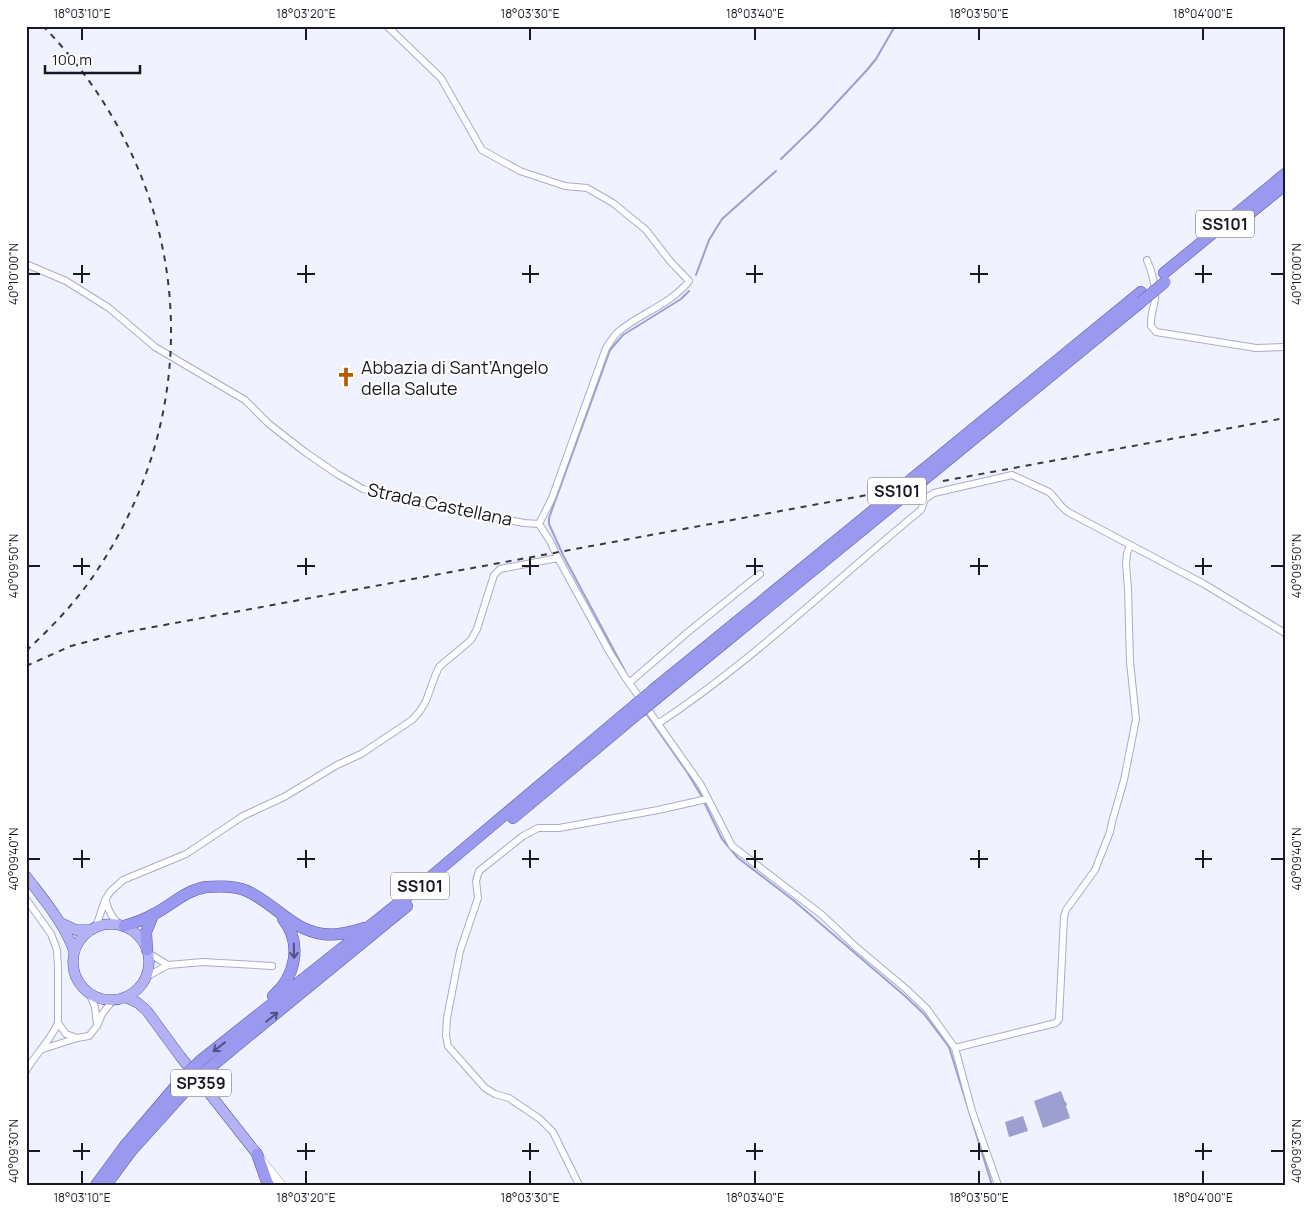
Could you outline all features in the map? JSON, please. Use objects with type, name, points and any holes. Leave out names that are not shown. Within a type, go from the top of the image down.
[{"type":"highway","name":"SS101","points":[[96,1185],[124,1147],[184,1084],[244,1027],[1141,297],[1285,174]]},
{"type":"highway","name":"SS101","points":[[1164,277],[1285,185]]},
{"type":"highway","name":"SS101","points":[[204,1065],[357,948],[638,708]]},
{"type":"highway","points":[[122,926],[153,915],[188,892],[205,887],[229,887],[246,890],[295,924],[322,934],[340,934],[370,926]]},
{"type":"highway","points":[[244,1027],[258,1008],[281,989],[291,973],[295,956],[294,941],[288,925],[274,908]]},
{"type":"highway","points":[[147,952],[146,932],[153,915]]},
{"type":"highway","name":"SS101","points":[[106,1185],[184,1084]]},
{"type":"highway","points":[[117,1185],[131,1153]]},
{"type":"highway","points":[[257,1154],[268,1185]]},
{"type":"main road","points":[[26,876],[60,922],[70,938],[74,952]]},
{"type":"main road","points":[[60,922],[76,930],[94,928],[105,924],[122,926],[136,933],[147,952],[148,969],[144,980],[135,991],[125,997],[114,999],[97,997],[82,986],[77,978],[73,961],[74,952],[78,943],[94,928]]},
{"type":"main road","name":"SP359","points":[[144,980],[143,996],[147,1010]]},
{"type":"main road","name":"SP359","points":[[125,997],[147,1010],[180,1056],[281,1185]]},
{"type":"street","points":[[387,26],[441,78],[482,150],[520,171],[565,186],[587,188],[612,203],[646,230],[670,261],[689,281],[680,291],[616,333],[606,348],[552,498],[539,524],[610,653],[701,785],[732,846],[822,915],[856,948],[905,988],[926,1010],[955,1048],[972,1111],[998,1185]]},
{"type":"street","points":[[1147,260],[1153,273],[1155,299],[1150,316],[1150,326],[1156,332],[1256,348],[1285,346]]},
{"type":"street","name":"Strada Castellana","points":[[26,264],[66,281],[109,308],[155,347],[245,400],[269,424],[305,452],[337,474],[363,488],[434,506],[524,523],[539,524]]},
{"type":"street","points":[[659,723],[681,709],[781,629],[922,510],[925,499],[934,493],[1012,475],[1049,492],[1061,507],[1068,512],[1204,584],[1285,633]]},
{"type":"street","points":[[955,1048],[1053,1024],[1059,1019],[1064,917],[1066,910],[1095,870],[1110,832],[1124,780],[1136,719],[1130,662],[1126,564],[1130,546]]},
{"type":"street","points":[[94,928],[105,900],[110,892],[123,880],[186,854],[243,816],[284,797],[361,754],[407,724],[420,711],[426,701],[439,667],[471,640],[477,629],[494,575],[500,569],[558,558]]},
{"type":"street","points":[[629,683],[760,574]]},
{"type":"street","points":[[579,1185],[553,1132],[540,1119],[509,1098],[495,1094],[485,1088],[448,1046],[446,1036],[447,1018],[460,950],[478,898],[476,882],[479,871],[523,836],[538,828],[559,828],[707,799]]},
{"type":"street","points":[[26,899],[51,934],[57,950],[58,967],[58,1023],[52,1036],[26,1071]]},
{"type":"street","points":[[105,900],[112,918],[122,926]]},
{"type":"street","points":[[147,952],[168,964]]},
{"type":"street","points":[[144,980],[168,964],[203,962],[272,966]]},
{"type":"street","points":[[89,992],[95,1007],[97,1026]]},
{"type":"street","points":[[43,1049],[89,1036],[97,1026],[102,1014],[114,999]]},
{"type":"street","points":[[58,1023],[66,1034],[77,1038]]},
{"type":"water","points":[[1061,1091],[1070,1118],[1043,1128],[1034,1101]]},
{"type":"water","points":[[1023,1116],[1028,1131],[1009,1137],[1005,1122]]},
{"type":"waterway","points":[[781,159],[816,125],[867,70],[876,59],[895,26]]},
{"type":"waterway","points":[[696,275],[709,240],[722,219],[776,171]]},
{"type":"waterway","points":[[625,671],[563,555],[549,524],[549,518],[610,350],[623,335],[681,299],[689,291]]},
{"type":"waterway","points":[[645,712],[702,797]]},
{"type":"waterway","points":[[704,802],[722,839],[738,858],[793,900],[905,996],[924,1014],[949,1047],[992,1185]]},
{"type":"railway","points":[[26,651],[65,612],[98,569],[135,501],[159,431],[170,359],[169,288],[155,217],[130,149],[92,85],[43,26]]},
{"type":"railway","points":[[943,481],[1285,418]]},
{"type":"railway","points":[[26,666],[71,646],[121,633],[878,493]]},
{"type":"place","name":"Abbazia di Sant’Angelo della Salute","points":[[346,377]]}]
